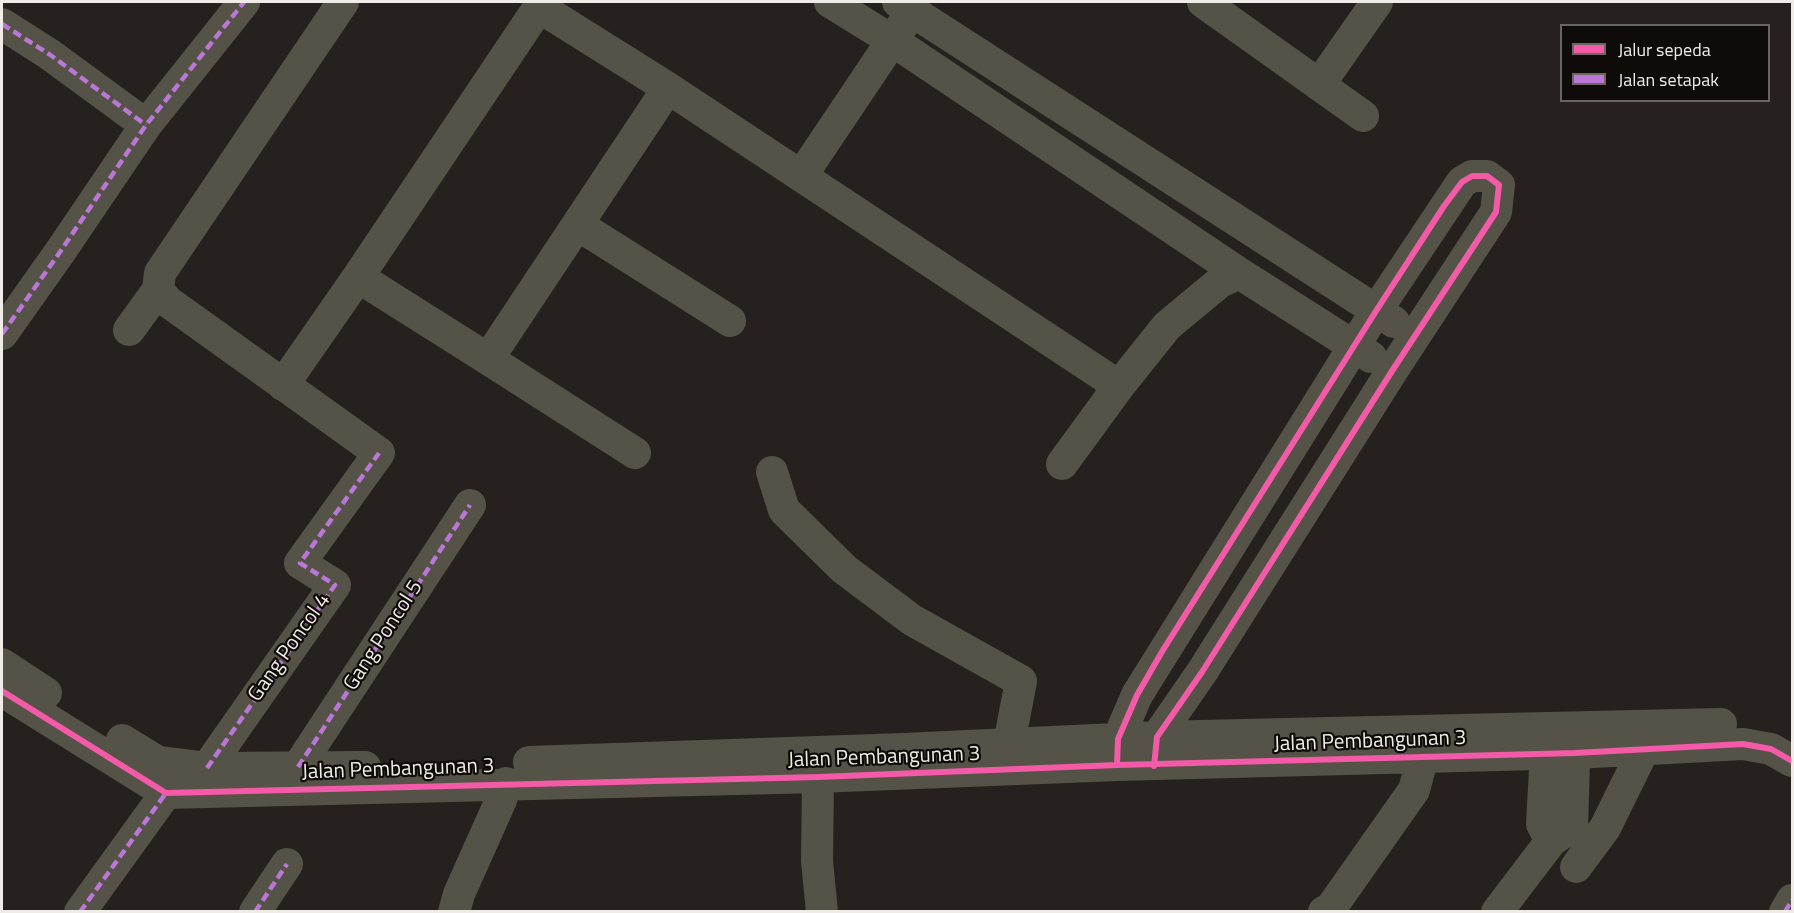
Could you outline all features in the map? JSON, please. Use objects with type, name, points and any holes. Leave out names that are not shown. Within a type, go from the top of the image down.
[{"type":"street","points":[[3,327],[60,252],[146,125],[244,2]]},
{"type":"street","points":[[129,330],[158,290],[160,273],[343,2]]},
{"type":"street","points":[[830,2],[893,41],[1239,273],[1392,371]]},
{"type":"street","points":[[1203,2],[1364,116]]},
{"type":"street","points":[[1319,85],[1377,2]]},
{"type":"street","points":[[158,290],[167,301],[283,385],[358,277],[534,4],[802,175],[1119,386]]},
{"type":"street","points":[[802,175],[893,41],[909,4],[1415,337]]},
{"type":"street","points":[[2,24],[49,54],[146,125]]},
{"type":"street","points":[[488,359],[668,88]]},
{"type":"street","points":[[1117,752],[1137,695],[1376,311],[1462,182],[1472,176],[1487,176],[1499,185],[1496,212],[1392,371],[1162,739],[1137,695]]},
{"type":"street","points":[[578,225],[730,321]]},
{"type":"street","points":[[1062,464],[1119,386],[1167,326],[1220,282],[1239,273]]},
{"type":"street","points":[[358,277],[635,453]]},
{"type":"street","name":"Gang Poncol 4","points":[[207,768],[335,585],[300,563],[379,453],[283,385]]},
{"type":"street","points":[[772,472],[784,510],[844,569],[912,620],[1020,681],[1010,744]]},
{"type":"street","name":"Gang Poncol 5","points":[[298,767],[470,505]]},
{"type":"street","name":"Jalan Pembangunan 3","points":[[2,664],[158,762],[207,768],[298,767],[389,777],[506,783],[818,777],[1010,744],[1117,752]]},
{"type":"street","points":[[4,696],[166,793],[80,912]]},
{"type":"street","name":"Jalan Pembangunan 3","points":[[1162,739],[1423,756],[1733,724],[1778,730],[1792,738]]},
{"type":"street","name":"Jalan Pembangunan 3","points":[[166,793],[389,777],[1117,752],[1162,739],[1561,740],[1644,749],[1743,744],[1771,748],[1792,761]]},
{"type":"street","points":[[1497,912],[1551,840],[1572,827],[1561,740]]},
{"type":"street","points":[[1576,867],[1605,828],[1644,749]]},
{"type":"street","points":[[1324,912],[1331,908],[1414,790],[1423,756]]},
{"type":"street","points":[[818,777],[817,861],[822,912]]},
{"type":"street","points":[[453,912],[501,800],[506,783]]},
{"type":"street","points":[[255,912],[287,864]]},
{"type":"street","points":[[1785,912],[1792,900]]},
{"type":"marked path","points":[[2,334],[146,125],[244,2]]},
{"type":"marked path","points":[[2,24],[49,54],[146,125]]},
{"type":"marked path","points":[[207,768],[335,585],[300,563],[379,453]]},
{"type":"marked path","points":[[298,767],[470,505]]},
{"type":"marked path","points":[[80,912],[166,793]]},
{"type":"marked path","points":[[255,912],[287,864]]},
{"type":"marked path","points":[[1785,912],[1792,900]]},
{"type":"cycle path","points":[[1117,765],[1118,739],[1137,695],[1163,650],[1444,206],[1462,182],[1472,176],[1487,176],[1499,185],[1496,212],[1392,371],[1202,672],[1157,737],[1154,766]]},
{"type":"cycle path","points":[[2,691],[166,793],[818,777],[1117,765],[1575,753],[1743,744],[1771,749],[1792,761]]}]
